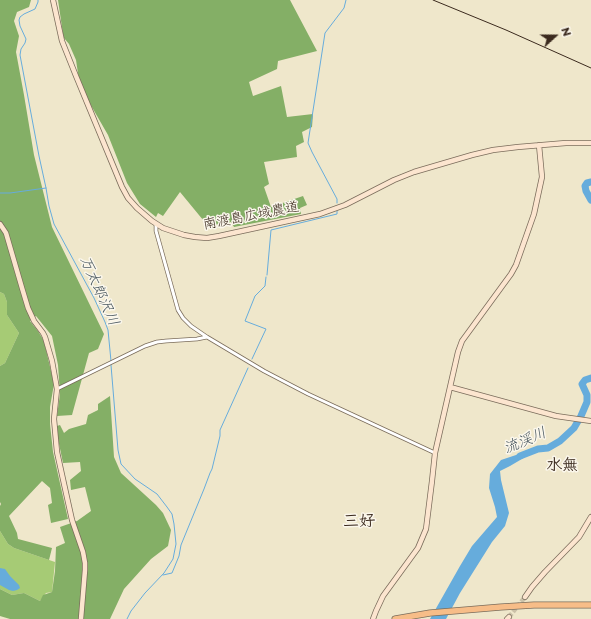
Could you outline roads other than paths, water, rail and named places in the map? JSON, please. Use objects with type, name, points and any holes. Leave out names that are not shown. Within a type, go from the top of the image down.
[{"type":"highway","points":[[395,619],[469,609],[534,605],[591,606]]},
{"type":"street","name":"南渡島広域農道","points":[[53,0],[65,48],[122,187],[128,198],[137,208],[156,224],[174,232],[207,238],[227,235],[333,210],[394,180],[414,172],[472,155],[493,150],[539,145],[580,142],[591,143]]},
{"type":"street","points":[[373,619],[383,596],[418,548],[424,535],[428,517],[435,452],[458,352],[462,341],[516,265],[534,214],[542,177],[539,145]]},
{"type":"street","points":[[0,224],[6,233],[32,317],[43,333],[47,342],[57,389],[54,419],[57,452],[69,508],[85,563],[81,619]]},
{"type":"street","points":[[156,224],[156,231],[176,304],[180,314],[186,322],[207,337],[264,371],[308,394],[435,452]]},
{"type":"street","points":[[57,389],[145,346],[157,342],[207,337]]},
{"type":"street","points":[[450,387],[564,418],[591,421]]},
{"type":"street","points":[[525,597],[544,572],[579,537],[591,517]]},
{"type":"water","points":[[528,451],[527,456],[500,471],[509,513],[505,526],[492,542],[460,593],[446,619],[430,619],[472,546],[497,517],[489,488],[490,474],[501,460]]},
{"type":"water","points":[[0,568],[5,569],[20,588],[13,591],[0,585]]},
{"type":"waterway","name":"万太郎沢川","points":[[38,0],[35,9],[24,14],[19,20],[26,39],[20,55],[49,206],[54,224],[94,298],[105,322],[108,330],[111,361]]},
{"type":"waterway","points":[[337,203],[337,199],[308,143],[325,33],[344,8],[346,0]]},
{"type":"waterway","name":"流渓川","points":[[591,182],[587,183],[585,186],[591,200]]},
{"type":"waterway","points":[[0,193],[46,188]]},
{"type":"waterway","points":[[267,275],[271,230],[337,214],[337,211]]},
{"type":"waterway","points":[[252,359],[266,329],[245,321],[255,296],[265,286],[266,277]]},
{"type":"waterway","name":"万太郎沢川","points":[[111,365],[118,450],[121,464],[135,479],[157,494],[172,514],[176,544],[173,559],[164,573],[145,593],[131,611],[127,619]]},
{"type":"waterway","points":[[163,575],[172,573],[179,556],[181,545],[212,469],[220,436],[220,430],[248,368]]},
{"type":"waterway","name":"流渓川","points":[[520,456],[538,449],[548,448],[560,441],[574,428],[587,402],[587,395],[582,384],[585,380],[591,378]]},
{"type":"tunnel","points":[[509,617],[525,597]]},
{"type":"railway","points":[[433,0],[506,30],[591,68]]},
{"type":"district","name":"水無","points":[[562,466]]},
{"type":"district","name":"三好","points":[[359,522]]}]
